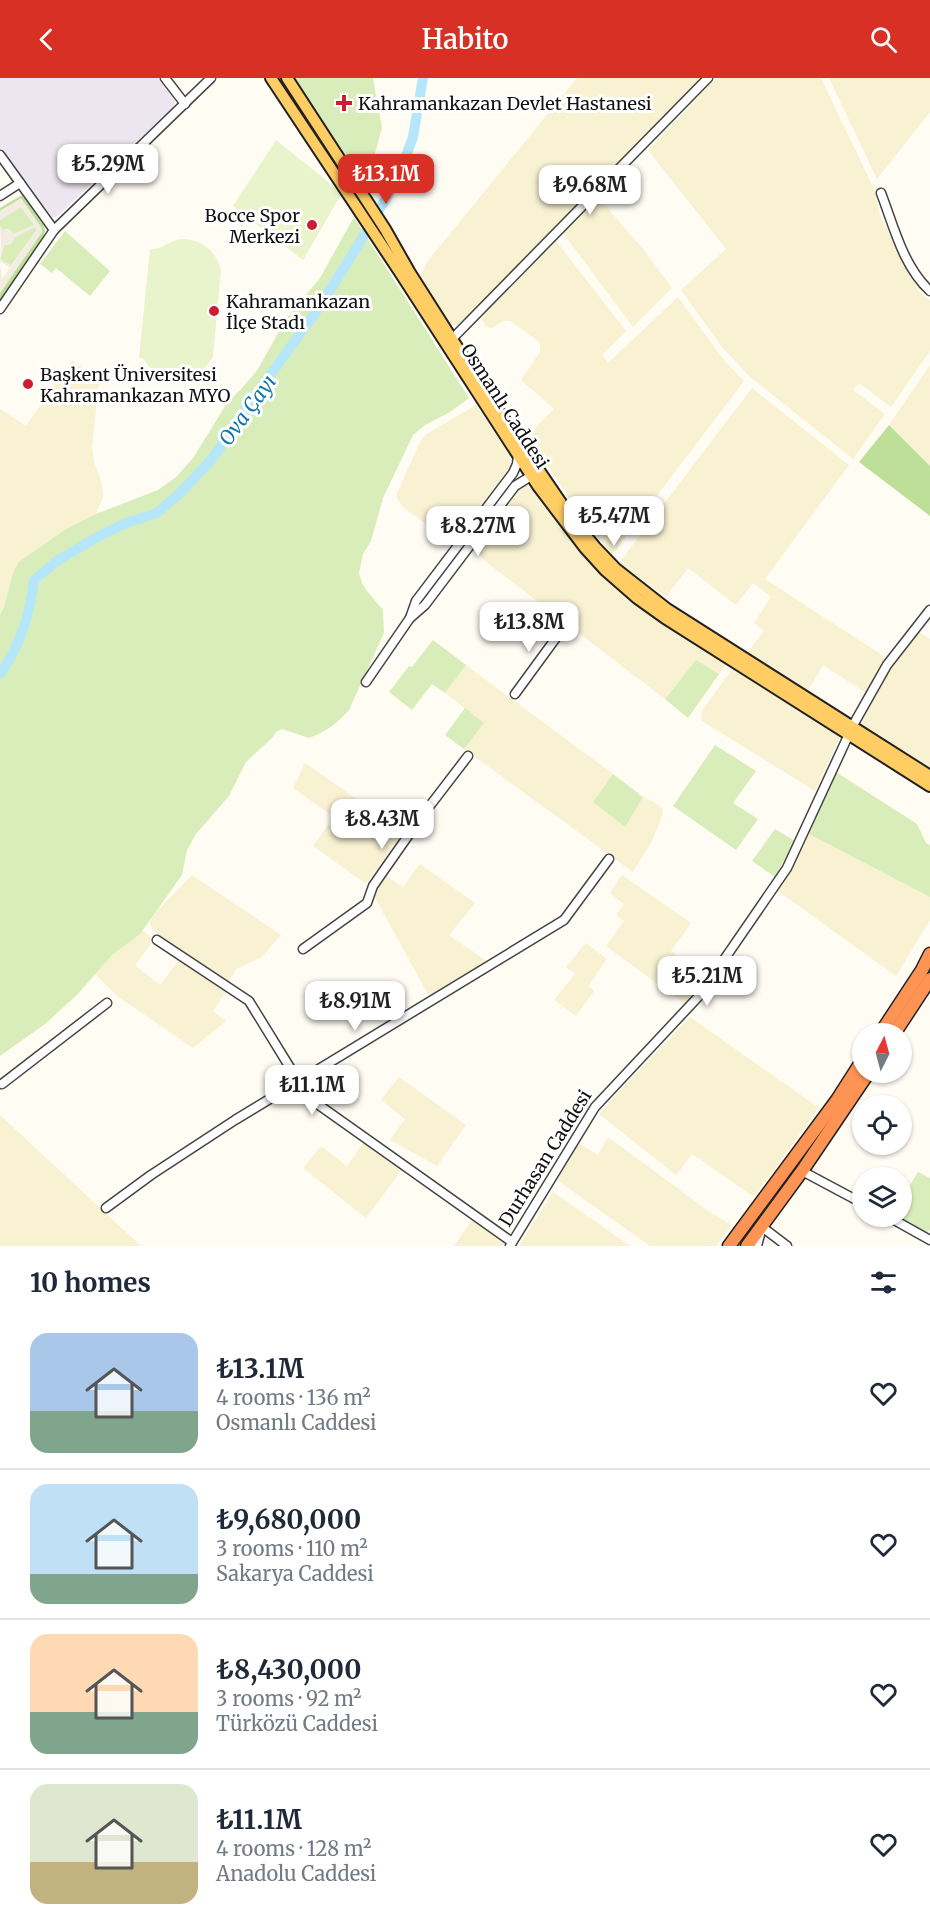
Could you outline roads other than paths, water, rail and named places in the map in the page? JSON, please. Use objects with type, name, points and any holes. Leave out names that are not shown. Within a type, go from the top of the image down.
[{"type":"highway","points":[[887,1023],[930,954]]},
{"type":"highway","points":[[901,1023],[930,979]]},
{"type":"highway","points":[[729,1246],[852,1077]]},
{"type":"highway","points":[[747,1246],[802,1171],[862,1083]]},
{"type":"main road","name":"Osmanlı Caddesi","points":[[271,78],[531,476],[585,548],[605,570],[637,598],[674,624],[930,776]]},
{"type":"main road","name":"Osmanlı Caddesi","points":[[287,78],[385,228],[410,273],[485,391],[572,519],[594,547],[616,569],[667,609],[930,786]]},
{"type":"street","points":[[165,78],[185,104]]},
{"type":"street","points":[[0,309],[54,230],[211,78]]},
{"type":"street","points":[[453,338],[708,78]]},
{"type":"street","points":[[0,155],[54,230]]},
{"type":"street","points":[[0,196],[20,183]]},
{"type":"street","points":[[881,193],[911,270],[930,291]]},
{"type":"street","points":[[410,618],[416,601],[513,473],[518,455]]},
{"type":"street","points":[[366,682],[410,618],[425,605],[515,486],[531,476]]},
{"type":"street","name":"Durhasan Caddesi","points":[[511,1244],[595,1107],[699,996],[788,868],[850,730],[887,664],[930,610]]},
{"type":"street","points":[[515,694],[564,627]]},
{"type":"street","points":[[303,949],[367,903],[373,886],[468,756]]},
{"type":"street","points":[[106,1208],[150,1175],[564,920],[609,859]]},
{"type":"street","points":[[157,940],[249,1001],[298,1082],[316,1103],[511,1244]]},
{"type":"street","points":[[2,1084],[107,1003]]},
{"type":"street","points":[[802,1171],[852,1198]]},
{"type":"street","points":[[757,1246],[762,1227],[787,1246]]},
{"type":"street","points":[[907,1227],[930,1240]]},
{"type":"waterway","name":"Ova Çayı","points":[[0,674],[23,630],[34,580],[57,561],[97,537],[126,523],[157,513],[180,493],[211,460],[229,435],[315,313],[388,195],[400,172],[413,137],[423,78]]},
{"type":"place","name":"Kahramankazan Devlet Hastanesi","points":[[344,103]]},
{"type":"place","name":"Bocce Spor Merkezi","points":[[312,225]]},
{"type":"place","name":"Kahramankazan İlçe Stadı","points":[[214,311]]},
{"type":"place","name":"Başkent Üniversitesi Kahramankazan MYO","points":[[28,384]]}]
